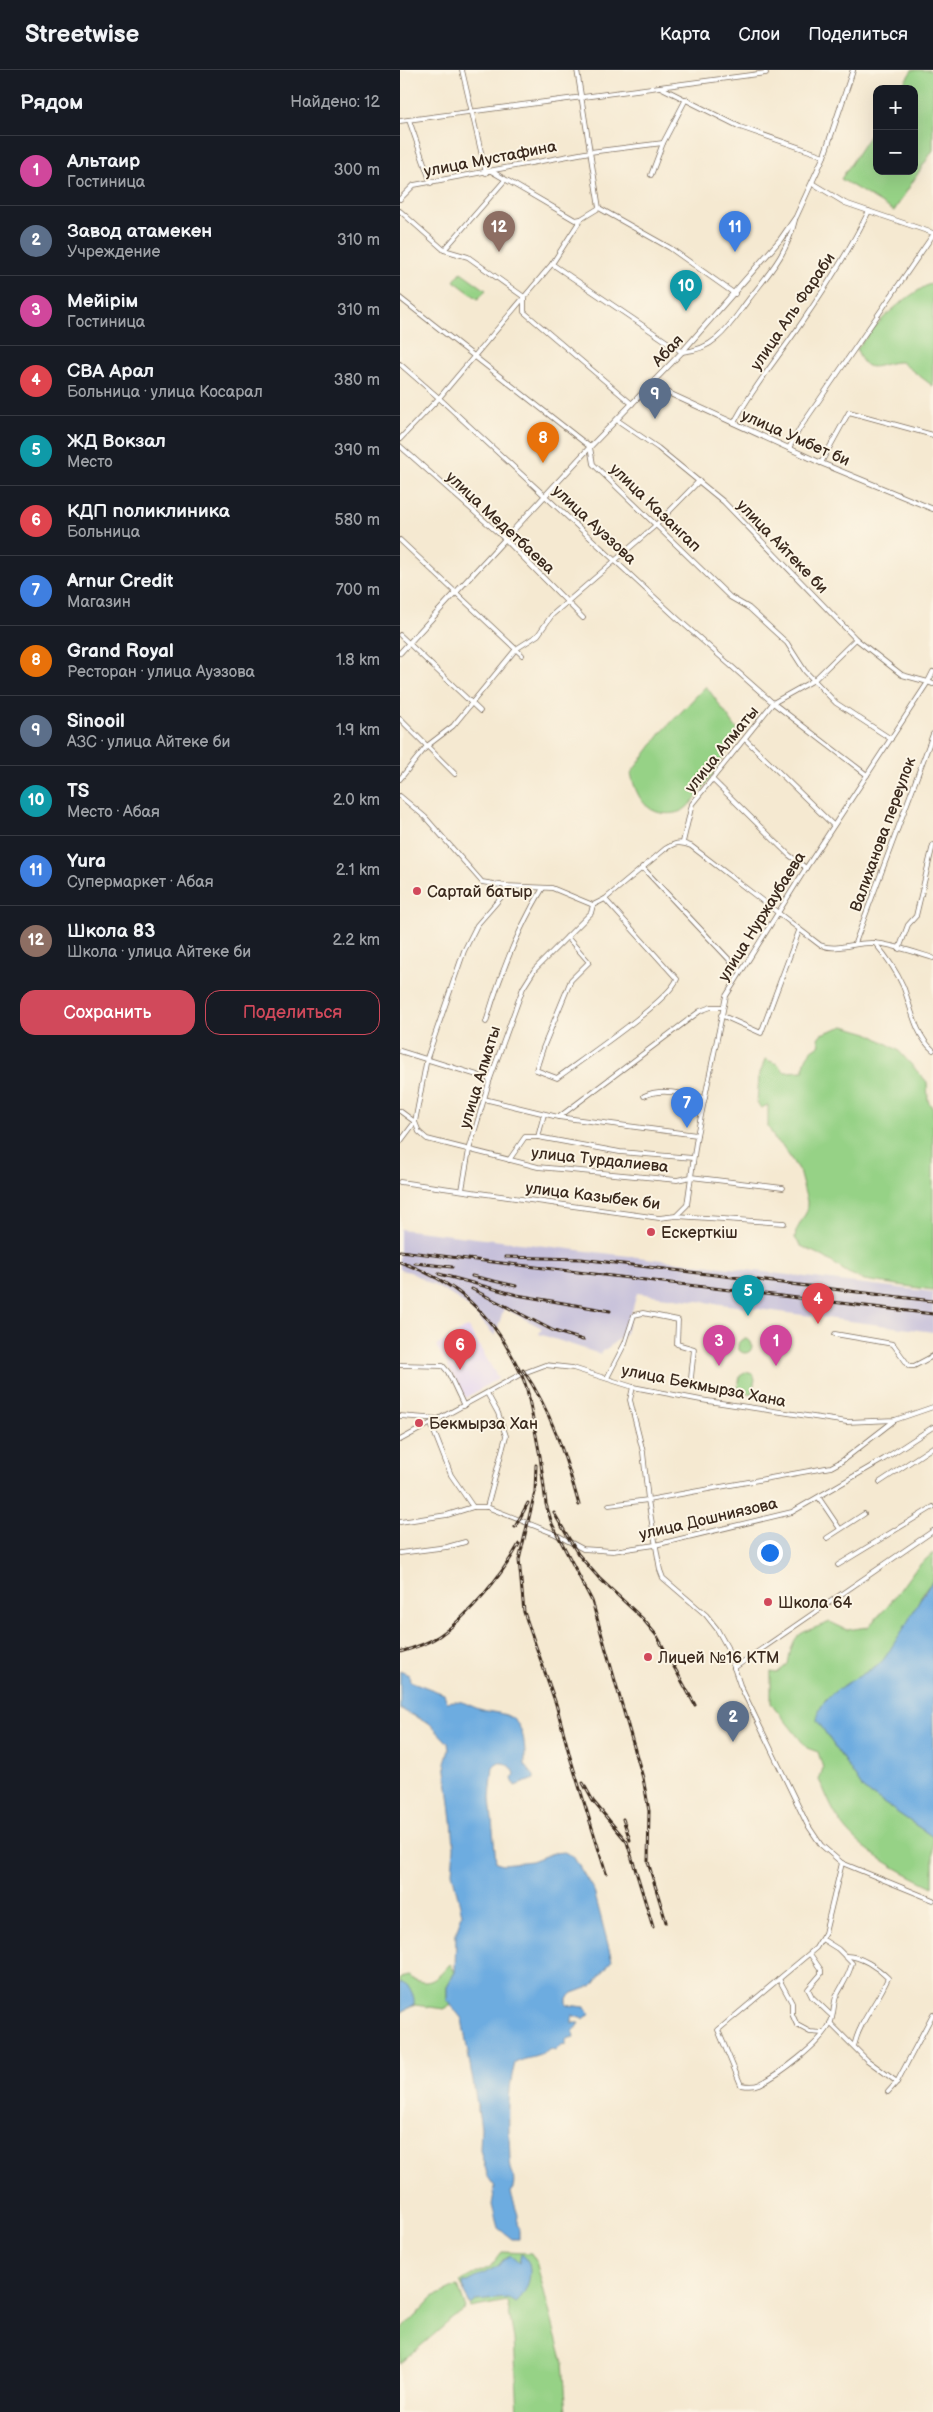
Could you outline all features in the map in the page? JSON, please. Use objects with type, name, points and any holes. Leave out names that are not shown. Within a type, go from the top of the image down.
[{"type":"street","points":[[462,70],[486,173]]},
{"type":"street","points":[[577,70],[599,208]]},
{"type":"street","name":"Абая","points":[[400,653],[590,447],[682,352],[735,294],[780,240],[796,216],[824,156],[853,70]]},
{"type":"street","points":[[400,121],[766,73]]},
{"type":"street","points":[[658,86],[740,127],[824,156]]},
{"type":"street","points":[[651,175],[663,143],[686,99]]},
{"type":"street","points":[[409,120],[431,183]]},
{"type":"street","name":"улица Мустафина","points":[[400,199],[414,185],[590,152],[663,143]]},
{"type":"street","points":[[491,172],[575,220],[581,219],[599,208]]},
{"type":"street","points":[[444,250],[504,180]]},
{"type":"street","points":[[789,448],[805,420],[933,234],[845,203],[812,183]]},
{"type":"street","points":[[599,208],[670,248],[735,294]]},
{"type":"street","points":[[400,211],[444,250],[468,257],[524,297]]},
{"type":"street","name":"улица Аль Фараби","points":[[734,424],[745,401],[826,285],[870,211]]},
{"type":"street","points":[[552,264],[682,352],[694,352],[711,343],[729,326],[783,255],[791,240],[796,216]]},
{"type":"street","points":[[400,439],[440,398],[552,264],[581,219]]},
{"type":"street","points":[[524,297],[524,312],[632,404]]},
{"type":"street","points":[[400,298],[590,447]]},
{"type":"street","name":"улица Ауэзова","points":[[400,364],[440,398],[773,703],[867,775]]},
{"type":"street","name":"улица Умбет би","points":[[651,385],[821,463],[933,509]]},
{"type":"street","points":[[821,463],[849,412],[933,435]]},
{"type":"street","name":"улица Айтеке би","points":[[617,420],[658,448],[724,502],[856,639],[902,675],[930,683]]},
{"type":"street","name":"улица Медетбаева","points":[[400,446],[505,538],[583,618]]},
{"type":"street","name":"улица Казангап","points":[[590,447],[593,464],[730,597],[749,608],[787,643],[805,672],[836,703],[891,739]]},
{"type":"street","points":[[400,779],[427,746],[454,726],[516,649],[538,635],[552,615],[656,524],[699,481]]},
{"type":"street","points":[[400,540],[457,591],[522,655]]},
{"type":"street","points":[[400,635],[480,711]]},
{"type":"street","name":"улица Алматы","points":[[683,842],[692,804],[773,703],[814,680],[856,639]]},
{"type":"street","name":"улица Нуржаубаева","points":[[558,1117],[700,1011],[711,1007],[723,1007],[726,996],[740,971],[776,913],[833,825],[930,683],[933,672]]},
{"type":"street","points":[[400,719],[456,774]]},
{"type":"street","name":"Валиханова переулок","points":[[855,943],[933,734]]},
{"type":"street","points":[[745,739],[833,825]]},
{"type":"street","points":[[712,779],[789,855],[806,868]]},
{"type":"street","points":[[400,796],[425,817],[482,882],[506,886],[552,888],[593,905],[605,899],[642,867],[674,843],[683,842],[691,846],[799,931],[829,949],[855,943],[875,943],[931,956]]},
{"type":"street","points":[[899,949],[908,925],[916,916],[933,846]]},
{"type":"street","points":[[642,867],[740,971]]},
{"type":"street","points":[[400,1141],[415,1122],[427,1058],[467,944],[478,925],[504,894],[506,886]]},
{"type":"street","points":[[486,1022],[503,967],[526,915],[544,888]]},
{"type":"street","points":[[567,938],[588,962],[571,980],[536,1070],[557,1078],[659,1002],[675,986],[677,980],[605,899]]},
{"type":"street","name":"улица Алматы","points":[[462,1190],[469,1150],[490,1079],[523,988],[535,969],[592,913],[593,905]]},
{"type":"street","points":[[721,1016],[761,1033],[799,931]]},
{"type":"street","points":[[875,943],[888,959],[903,985],[913,1017],[933,1050]]},
{"type":"street","points":[[676,1216],[687,1205],[697,1135],[723,1007]]},
{"type":"street","points":[[400,1051],[490,1079]]},
{"type":"street","points":[[644,1096],[653,1092],[672,1092],[704,1098]]},
{"type":"street","points":[[484,1099],[558,1117],[697,1135]]},
{"type":"street","name":"улица Турдалиева","points":[[400,1111],[415,1122],[419,1132],[427,1139],[509,1160],[568,1171],[677,1180],[691,1177],[783,1188]]},
{"type":"street","points":[[538,1137],[544,1114]]},
{"type":"street","points":[[509,1160],[525,1137],[538,1137],[620,1152],[693,1158]]},
{"type":"street","name":"улица Казыбек би","points":[[400,1182],[659,1218],[676,1216],[784,1223]]},
{"type":"street","points":[[607,1378],[625,1343],[634,1315],[643,1314],[678,1320],[677,1344],[694,1348],[691,1378]]},
{"type":"street","points":[[835,1334],[893,1344],[909,1366],[914,1366],[933,1356]]},
{"type":"street","points":[[400,1365],[443,1366],[448,1372],[464,1406]]},
{"type":"street","name":"улица Бекмырза Хана","points":[[400,1440],[521,1374],[545,1365],[574,1368],[633,1387],[798,1416],[847,1422],[895,1420]]},
{"type":"street","points":[[633,1387],[630,1400],[643,1452],[655,1545],[663,1578],[712,1622],[726,1647],[740,1685],[807,1824],[821,1845],[842,1863],[933,1900]]},
{"type":"street","points":[[487,1393],[498,1413],[506,1436],[487,1507]]},
{"type":"street","points":[[609,1504],[648,1500],[831,1467],[842,1462],[895,1420],[933,1407]]},
{"type":"street","points":[[400,1416],[440,1419]]},
{"type":"street","points":[[431,1424],[452,1475],[474,1507]]},
{"type":"street","name":"улица Дошниязова","points":[[401,1522],[447,1515],[474,1507],[487,1507],[555,1534],[583,1549],[612,1551],[655,1545],[792,1512],[819,1498],[933,1427]]},
{"type":"street","points":[[880,1482],[933,1447]]},
{"type":"street","points":[[819,1498],[840,1529]]},
{"type":"street","points":[[838,1565],[933,1507]]},
{"type":"street","points":[[827,1538],[864,1514]]},
{"type":"street","points":[[734,1668],[933,1531]]},
{"type":"street","points":[[400,1553],[447,1547],[465,1542]]},
{"type":"street","points":[[822,1939],[852,1963],[850,1974],[836,1998],[830,2023],[823,2034],[796,2060],[758,2085],[741,2085],[718,2030],[810,1954],[822,1939],[837,1890],[842,1863]]},
{"type":"street","points":[[810,1954],[821,1970],[808,1989],[812,1997],[832,2016]]},
{"type":"street","points":[[845,1956],[853,1955],[880,1970],[888,1978],[862,2022],[854,2046]]},
{"type":"street","points":[[779,1979],[792,2004],[792,2014],[797,2025],[810,2032],[823,2034]]},
{"type":"street","points":[[888,2092],[896,2082],[933,2014]]},
{"type":"street","points":[[830,2023],[867,2060],[896,2082]]},
{"type":"shaded area","points":[[400,1229],[933,1292],[933,1332],[637,1293],[626,1333],[600,1354],[539,1334],[542,1328],[504,1308],[495,1336],[472,1310],[458,1299],[410,1272],[400,1270]]},
{"type":"shaded area","points":[[468,1327],[498,1378],[466,1398],[436,1346]]},
{"type":"green space","points":[[912,70],[929,70],[933,72],[933,150],[918,173],[918,85],[903,85]]},
{"type":"green space","points":[[873,130],[873,175],[917,175],[894,211],[841,179]]},
{"type":"green space","points":[[461,272],[486,290],[478,299],[454,281]]},
{"type":"green space","points":[[933,282],[933,386],[901,362],[874,367],[865,364],[857,349],[865,338],[900,303]]},
{"type":"green space","points":[[706,686],[739,732],[707,783],[686,808],[680,812],[672,813],[651,810],[636,791],[631,773],[662,732]]},
{"type":"green space","points":[[844,1026],[868,1033],[898,1050],[927,1082],[928,1101],[933,1109],[933,1290],[864,1280],[801,1246],[795,1238],[796,1231],[807,1211],[807,1201],[799,1171],[782,1145],[776,1142],[768,1126],[768,1105],[761,1108],[757,1103],[759,1077],[765,1059],[777,1064],[785,1072],[804,1071],[808,1055],[820,1045],[818,1038],[821,1034]]},
{"type":"green space","points":[[742,1339],[748,1339],[752,1346],[748,1353],[742,1353],[738,1349],[738,1343]]},
{"type":"green space","points":[[745,1372],[753,1374],[755,1379],[752,1394],[737,1391],[740,1376]]},
{"type":"green space","points":[[933,1553],[933,1580],[923,1593],[910,1621],[882,1662],[829,1696],[825,1700],[817,1720],[863,1789],[933,1837],[933,1887],[882,1860],[848,1832],[834,1811],[819,1780],[823,1768],[818,1752],[807,1748],[771,1703],[771,1672],[777,1673],[788,1664],[796,1639],[805,1632],[830,1622],[847,1630],[868,1627],[888,1606],[915,1569]]},
{"type":"green space","points":[[450,1964],[455,1972],[447,1986],[447,2000],[452,2005],[444,2009],[415,2005],[400,2012],[400,1978],[408,1976],[421,1982],[431,1981],[440,1975]]},
{"type":"green space","points":[[502,2252],[531,2253],[536,2261],[563,2363],[567,2412],[518,2412],[514,2339],[507,2301],[471,2308],[460,2281],[490,2267]]},
{"type":"green space","points":[[458,2286],[466,2309],[400,2364],[400,2332],[433,2297]]},
{"type":"water","points":[[933,1580],[933,1837],[863,1789],[817,1720],[825,1701],[833,1693],[884,1659]]},
{"type":"water","points":[[400,1671],[409,1675],[410,1681],[444,1694],[447,1702],[460,1702],[482,1710],[506,1715],[517,1724],[523,1736],[525,1765],[534,1776],[534,1779],[515,1786],[512,1779],[515,1774],[511,1767],[506,1764],[497,1763],[493,1767],[490,1798],[496,1862],[503,1864],[532,1861],[553,1853],[564,1852],[573,1856],[594,1891],[612,1960],[592,1986],[573,1993],[567,1999],[567,2005],[585,2007],[591,2014],[583,2019],[572,2015],[572,2023],[579,2023],[573,2032],[574,2037],[566,2039],[566,2044],[561,2045],[555,2051],[550,2049],[542,2054],[515,2063],[510,2086],[509,2123],[510,2165],[514,2180],[511,2193],[518,2215],[519,2239],[512,2239],[498,2228],[492,2205],[495,2187],[488,2177],[480,2150],[481,2127],[462,2019],[447,2000],[447,1986],[455,1972],[456,1933],[462,1914],[452,1872],[454,1847],[445,1762],[449,1750],[448,1743],[429,1723],[400,1709]]},
{"type":"water","points":[[400,1982],[411,1991],[414,1997],[414,2005],[400,2012]]},
{"type":"water","points":[[521,2254],[529,2265],[530,2272],[527,2286],[520,2299],[515,2303],[508,2298],[476,2301],[471,2305],[464,2293],[463,2282],[468,2282],[498,2266],[503,2260],[511,2256],[519,2263]]},
{"type":"railway","points":[[400,1251],[933,1314]]},
{"type":"railway","points":[[506,1257],[581,1259],[933,1301]]},
{"type":"railway","points":[[400,1262],[435,1277],[466,1298],[479,1310],[502,1339],[512,1356],[525,1382],[529,1399]]},
{"type":"railway","points":[[415,1263],[452,1267]]},
{"type":"railway","points":[[439,1274],[517,1295],[610,1311]]},
{"type":"railway","points":[[472,1276],[516,1286]]},
{"type":"railway","points":[[472,1289],[554,1331],[583,1340]]},
{"type":"railway","points":[[523,1370],[550,1418],[563,1452],[579,1505]]},
{"type":"railway","points":[[528,1394],[540,1456],[546,1504],[552,1524],[592,1601],[643,1778],[649,1811],[648,1862],[666,1922]]},
{"type":"railway","points":[[536,1465],[535,1492],[519,1560],[524,1612],[556,1704],[570,1757],[606,1873]]},
{"type":"railway","points":[[515,1527],[528,1503]]},
{"type":"railway","points":[[554,1513],[578,1554],[599,1578],[642,1618],[657,1636],[695,1705]]},
{"type":"railway","points":[[400,1652],[420,1646],[434,1639],[462,1618],[504,1569],[519,1544]]},
{"type":"railway","points":[[583,1783],[593,1801],[627,1842],[653,1927]]},
{"type":"railway","points":[[623,1819],[630,1840]]},
{"type":"place","name":"Школа 83","points":[[499,252]]},
{"type":"place","name":"Yura","points":[[735,252]]},
{"type":"place","name":"TS","points":[[686,311]]},
{"type":"place","name":"Sinooil","points":[[655,419]]},
{"type":"place","name":"Grand Royal","points":[[543,463]]},
{"type":"place","name":"Сартай батыр","points":[[417,891]]},
{"type":"place","name":"Arnur Credit","points":[[687,1128]]},
{"type":"place","name":"Ескерткіш","points":[[651,1232]]},
{"type":"place","name":"ЖД Вокзал","points":[[748,1316]]},
{"type":"place","name":"СВА Арал","points":[[818,1324]]},
{"type":"place","name":"Мейірім","points":[[719,1366]]},
{"type":"place","name":"Альтаир","points":[[776,1366]]},
{"type":"place","name":"КДП поликлиника","points":[[460,1370]]},
{"type":"place","name":"Бекмырза Хан","points":[[419,1423]]},
{"type":"place","name":"Школа 64","points":[[768,1602]]},
{"type":"place","name":"Лицей №16 КТМ","points":[[648,1657]]},
{"type":"place","name":"Завод атамекен","points":[[733,1742]]}]
